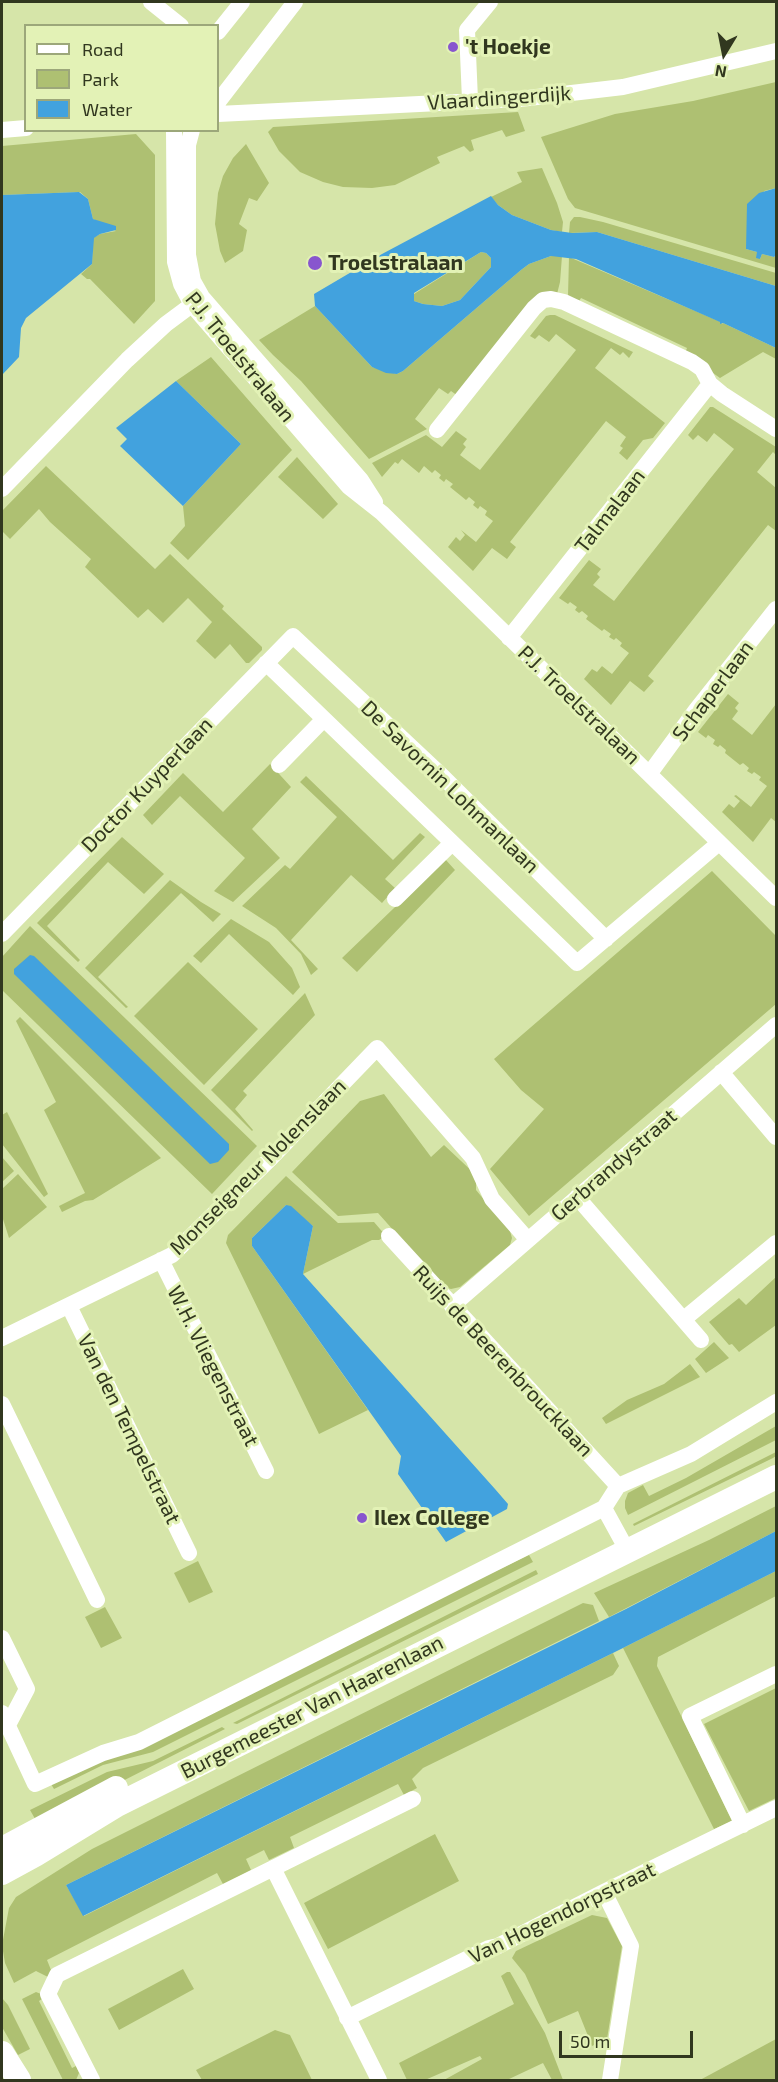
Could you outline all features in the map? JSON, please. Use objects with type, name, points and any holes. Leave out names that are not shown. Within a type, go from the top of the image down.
[{"type":"main road","name":"Burgemeester Van Haarenlaan","points":[[2,1873],[117,1805],[623,1544],[777,1459]]},
{"type":"main road","name":"Burgemeester Van Haarenlaan","points":[[2,1849],[196,1747],[623,1544],[777,1477]]},
{"type":"main road","points":[[2,2053],[19,2080]]},
{"type":"street","points":[[151,2],[179,24]]},
{"type":"street","points":[[219,31],[242,2]]},
{"type":"street","points":[[219,101],[295,2]]},
{"type":"street","points":[[470,100],[467,30],[490,2]]},
{"type":"street","name":"Vlaardingerdijk","points":[[219,114],[520,99],[623,87],[777,51]]},
{"type":"street","points":[[2,130],[24,128]]},
{"type":"street","name":"P.J. Troelstralaan","points":[[174,132],[175,261],[181,284],[361,480],[382,513],[777,898]]},
{"type":"street","name":"P.J. Troelstralaan","points":[[191,132],[188,145],[188,255],[197,301]]},
{"type":"street","points":[[437,430],[534,308],[543,300],[551,299],[564,302],[692,362],[702,369],[710,384],[777,429]]},
{"type":"street","points":[[2,489],[127,360],[166,324],[197,301]]},
{"type":"street","name":"Talmalaan","points":[[509,638],[710,384]]},
{"type":"street","name":"Schaperlaan","points":[[650,773],[696,710],[777,609]]},
{"type":"street","name":"Doctor Kuyperlaan","points":[[2,934],[293,636]]},
{"type":"street","name":"De Savornin Lohmanlaan","points":[[266,663],[577,963],[606,939],[439,773],[293,636]]},
{"type":"street","points":[[279,765],[324,719]]},
{"type":"street","name":"De Savornin Lohmanlaan","points":[[395,899],[452,843]]},
{"type":"street","points":[[606,939],[719,843]]},
{"type":"street","name":"Gerbrandystraat","points":[[452,1306],[777,1025]]},
{"type":"street","name":"Monseigneur Nolenslaan","points":[[2,1338],[172,1255],[230,1199],[377,1048],[472,1158],[492,1199],[528,1240]]},
{"type":"street","points":[[722,1072],[777,1137]]},
{"type":"street","points":[[577,1197],[701,1340]]},
{"type":"street","name":"Ruijs de Beerenbroucklaan","points":[[389,1236],[618,1486]]},
{"type":"street","points":[[684,1319],[777,1243]]},
{"type":"street","name":"W.H. Vliegenstraat","points":[[161,1260],[266,1471]]},
{"type":"street","name":"Van den Tempelstraat","points":[[69,1306],[189,1553]]},
{"type":"street","points":[[2,1638],[27,1689],[5,1719],[35,1784],[103,1753],[139,1742],[604,1508],[618,1486],[691,1454],[777,1402]]},
{"type":"street","points":[[2,1404],[97,1599]]},
{"type":"street","points":[[604,1508],[623,1544]]},
{"type":"street","points":[[743,1825],[690,1716],[777,1674]]},
{"type":"street","points":[[92,2080],[48,1994],[57,1976],[412,1798]]},
{"type":"street","name":"Van Hogendorpstraat","points":[[347,2018],[777,1808]]},
{"type":"street","points":[[273,1868],[379,2080]]},
{"type":"street","points":[[604,1892],[631,1946],[610,2080]]},
{"type":"green space","points":[[776,82],[776,188],[764,191],[746,249],[757,252],[760,259],[762,254],[774,257],[776,255],[776,268],[575,208],[568,199],[541,137],[615,114],[693,101]]},
{"type":"green space","points":[[518,112],[525,131],[506,137],[502,130],[471,140],[474,150],[470,152],[464,146],[437,157],[440,163],[395,185],[372,188],[343,187],[323,182],[300,172],[279,151],[268,132],[273,127]]},
{"type":"green space","points":[[136,134],[155,155],[155,301],[134,324],[90,279],[81,274],[92,264],[93,238],[116,231],[93,219],[88,199],[80,192],[2,195],[2,146]]},
{"type":"green space","points":[[246,144],[269,183],[257,201],[249,198],[239,224],[247,230],[243,251],[225,263],[220,251],[215,224],[218,193],[223,176],[233,158]]},
{"type":"green space","points":[[542,168],[563,222],[562,232],[512,215],[491,197],[522,182],[517,172]]},
{"type":"green space","points":[[574,217],[603,222],[776,273],[776,286],[597,232],[569,233],[570,222]]},
{"type":"green space","points":[[481,252],[491,258],[491,267],[460,300],[442,306],[414,301],[414,294]]},
{"type":"green space","points":[[551,256],[562,256],[557,294],[458,396],[451,391],[448,394],[439,388],[415,419],[427,429],[369,459],[301,381],[259,340],[315,306],[372,367],[397,374],[521,270],[529,264]]},
{"type":"green space","points":[[569,257],[776,348],[776,359],[763,352],[720,378],[685,353],[687,348],[581,298],[578,303],[568,296]]},
{"type":"green space","points":[[555,315],[633,352],[629,358],[623,352],[620,355],[611,348],[595,368],[665,423],[653,438],[643,440],[627,460],[619,453],[623,448],[620,446],[626,437],[606,421],[510,542],[516,547],[507,559],[492,548],[473,571],[448,547],[456,537],[460,541],[465,535],[461,530],[476,542],[493,521],[485,515],[487,511],[480,506],[478,509],[469,497],[466,500],[450,487],[453,484],[446,479],[444,482],[439,478],[441,475],[435,470],[432,473],[424,466],[419,473],[402,459],[398,464],[395,462],[382,477],[372,463],[426,435],[442,447],[456,431],[467,439],[463,444],[466,447],[460,455],[480,470],[576,350],[556,334],[549,342],[539,335],[535,339],[530,336],[546,316]]},
{"type":"green space","points":[[211,357],[292,450],[188,560],[170,543],[185,526],[183,506],[241,444],[176,381]]},
{"type":"green space","points":[[710,407],[713,407],[776,447],[776,455],[773,452],[757,472],[776,488],[776,531],[768,525],[648,676],[654,681],[644,692],[630,681],[611,705],[584,679],[592,669],[597,672],[602,666],[612,674],[629,653],[620,646],[622,643],[616,638],[614,640],[609,637],[611,634],[604,629],[602,631],[586,619],[588,616],[582,611],[579,613],[575,610],[577,607],[559,598],[589,560],[601,569],[597,574],[600,577],[593,585],[614,601],[734,449],[714,433],[707,442],[698,435],[693,440],[688,435]]},
{"type":"green space","points":[[297,457],[338,504],[323,519],[278,477]]},
{"type":"green space","points":[[46,466],[155,569],[170,554],[224,606],[222,609],[262,647],[262,650],[249,663],[246,663],[230,644],[215,659],[196,641],[212,622],[188,598],[163,623],[148,609],[138,618],[85,567],[91,559],[39,509],[10,539],[2,531],[2,511]]},
{"type":"green space","points":[[728,694],[739,703],[735,708],[738,711],[732,719],[752,735],[776,704],[776,822],[771,818],[753,842],[722,812],[729,804],[734,808],[740,801],[734,796],[736,795],[751,807],[767,786],[759,780],[761,777],[754,772],[752,774],[747,771],[749,768],[743,763],[740,765],[725,753],[726,750],[720,745],[718,747],[713,744],[715,740],[708,735],[706,738],[698,732]]},
{"type":"green space","points":[[270,764],[291,787],[252,829],[280,858],[233,902],[214,891],[245,858],[180,796],[152,825],[143,815],[183,773],[223,812]]},
{"type":"green space","points":[[306,776],[393,860],[420,833],[425,837],[385,879],[395,888],[382,903],[351,875],[291,940],[318,969],[311,975],[301,954],[276,928],[242,906],[285,865],[290,869],[337,817],[300,782]]},
{"type":"green space","points":[[122,837],[164,874],[144,894],[108,862],[47,926],[80,960],[78,962],[37,923]]},
{"type":"green space","points":[[445,859],[455,870],[357,972],[342,958]]},
{"type":"green space","points":[[712,871],[776,936],[776,1004],[529,1216],[490,1169],[544,1109],[521,1090],[494,1059]]},
{"type":"green space","points":[[170,880],[221,914],[213,922],[181,893],[98,977],[128,1007],[126,1008],[85,968]]},
{"type":"green space","points":[[231,919],[269,942],[292,968],[300,987],[293,995],[229,934],[201,963],[193,956]]},
{"type":"green space","points":[[30,926],[257,1146],[212,1194],[2,990],[2,957]]},
{"type":"green space","points":[[188,962],[258,1029],[204,1085],[134,1016]]},
{"type":"green space","points":[[305,993],[315,1015],[243,1091],[247,1095],[235,1109],[252,1131],[211,1090]]},
{"type":"green space","points":[[20,1017],[161,1158],[93,1200],[85,1201],[62,1212],[59,1206],[85,1193],[44,1110],[56,1102],[16,1021]]},
{"type":"green space","points":[[384,1094],[431,1157],[444,1145],[476,1175],[476,1190],[510,1231],[512,1238],[510,1245],[460,1287],[451,1289],[444,1287],[378,1213],[338,1216],[292,1172],[360,1101]]},
{"type":"green space","points":[[7,1112],[48,1194],[44,1197],[2,1144],[2,1115]]},
{"type":"green space","points":[[2,1157],[14,1171],[2,1182]]},
{"type":"green space","points":[[18,1174],[47,1207],[9,1238],[2,1216],[2,1189]]},
{"type":"green space","points":[[286,1176],[338,1223],[374,1222],[386,1236],[379,1240],[372,1240],[303,1274],[313,1226],[286,1205],[252,1238],[252,1246],[368,1410],[319,1434],[226,1243],[228,1235]]},
{"type":"green space","points":[[776,1277],[776,1325],[739,1352],[732,1344],[729,1345],[709,1322],[739,1298],[746,1305]]},
{"type":"green space","points":[[714,1342],[729,1358],[706,1373],[695,1359]]},
{"type":"green space","points":[[690,1364],[700,1377],[606,1424],[602,1418],[627,1400],[664,1384]]},
{"type":"green space","points":[[776,1426],[776,1440],[628,1515],[625,1501],[628,1493],[643,1485],[649,1496],[686,1478]]},
{"type":"green space","points":[[776,1452],[773,1458],[634,1526],[633,1524]]},
{"type":"green space","points":[[776,1506],[776,1531],[609,1617],[594,1593],[709,1540]]},
{"type":"green space","points":[[529,1555],[533,1562],[153,1752],[103,1765],[54,1789],[51,1784]]},
{"type":"green space","points":[[198,1561],[213,1592],[189,1603],[174,1573]]},
{"type":"green space","points":[[536,1570],[538,1574],[237,1724],[233,1723]]},
{"type":"green space","points":[[776,1571],[776,1596],[658,1657],[657,1666],[732,1821],[714,1829],[623,1648]]},
{"type":"green space","points":[[583,1603],[593,1605],[599,1621],[66,1885],[84,1916],[613,1653],[619,1666],[613,1675],[423,1768],[412,1779],[417,1788],[404,1795],[398,1784],[290,1837],[294,1848],[269,1860],[264,1850],[246,1859],[251,1870],[223,1884],[217,1873],[47,1960],[51,1970],[48,1977],[36,1971],[14,1983],[5,1963],[2,1945],[9,1908],[16,1897],[92,1849]]},
{"type":"green space","points":[[105,1607],[122,1638],[101,1648],[85,1617]]},
{"type":"green space","points":[[776,1688],[776,1798],[749,1811],[704,1724]]},
{"type":"green space","points":[[222,1727],[225,1729],[38,1824],[30,1810],[107,1772],[153,1761]]},
{"type":"green space","points":[[435,1834],[459,1881],[328,1949],[304,1903]]},
{"type":"green space","points":[[592,1915],[607,1918],[622,1946],[607,2039],[592,2046],[578,2011],[548,2024],[525,1974],[512,1958],[516,1951]]},
{"type":"green space","points":[[183,1969],[194,1989],[119,2030],[108,2009]]},
{"type":"green space","points":[[510,1972],[545,2033],[563,2080],[552,2080],[543,2063],[507,2080],[444,2080],[482,2059],[480,2056],[425,2080],[407,2080],[399,2063],[514,2004],[501,1976]]},
{"type":"green space","points":[[36,1992],[41,1994],[42,1999],[39,2001],[72,2068],[76,2066],[79,2073],[76,2080],[63,2080],[22,1999]]},
{"type":"green space","points":[[2,1998],[8,2005],[30,2049],[18,2055],[2,2027]]},
{"type":"green space","points":[[275,2030],[290,2035],[312,2080],[202,2080],[196,2070]]},
{"type":"green space","points":[[776,2039],[776,2080],[700,2080]]},
{"type":"water","points":[[776,188],[776,255],[774,257],[762,254],[760,259],[756,258],[757,252],[746,249],[747,204],[759,193]]},
{"type":"water","points":[[79,192],[88,199],[93,219],[116,226],[116,230],[94,238],[92,264],[26,318],[21,328],[19,357],[2,375],[2,195]]},
{"type":"water","points":[[491,196],[498,205],[512,215],[551,230],[572,233],[597,232],[776,286],[776,348],[576,259],[551,256],[529,264],[521,270],[403,371],[397,374],[386,373],[372,367],[315,306],[314,294],[382,254]],"holes":[[[481,252],[491,258],[491,267],[460,300],[442,306],[414,301],[414,293]]]},
{"type":"water","points":[[176,381],[241,444],[183,506],[120,446],[127,439],[116,428]]},
{"type":"water","points":[[30,955],[34,956],[229,1144],[229,1150],[218,1162],[210,1164],[14,974],[14,969]]},
{"type":"water","points":[[286,1205],[291,1206],[313,1226],[303,1274],[495,1489],[508,1504],[507,1509],[446,1542],[398,1474],[401,1456],[252,1246],[252,1238]]},
{"type":"water","points":[[776,1531],[776,1571],[623,1648],[83,1916],[66,1885],[626,1609]]},
{"type":"place","name":"'t Hoekje","points":[[453,47]]},
{"type":"place","name":"Troelstralaan","points":[[315,263]]},
{"type":"place","name":"Ilex College","points":[[362,1518]]}]
